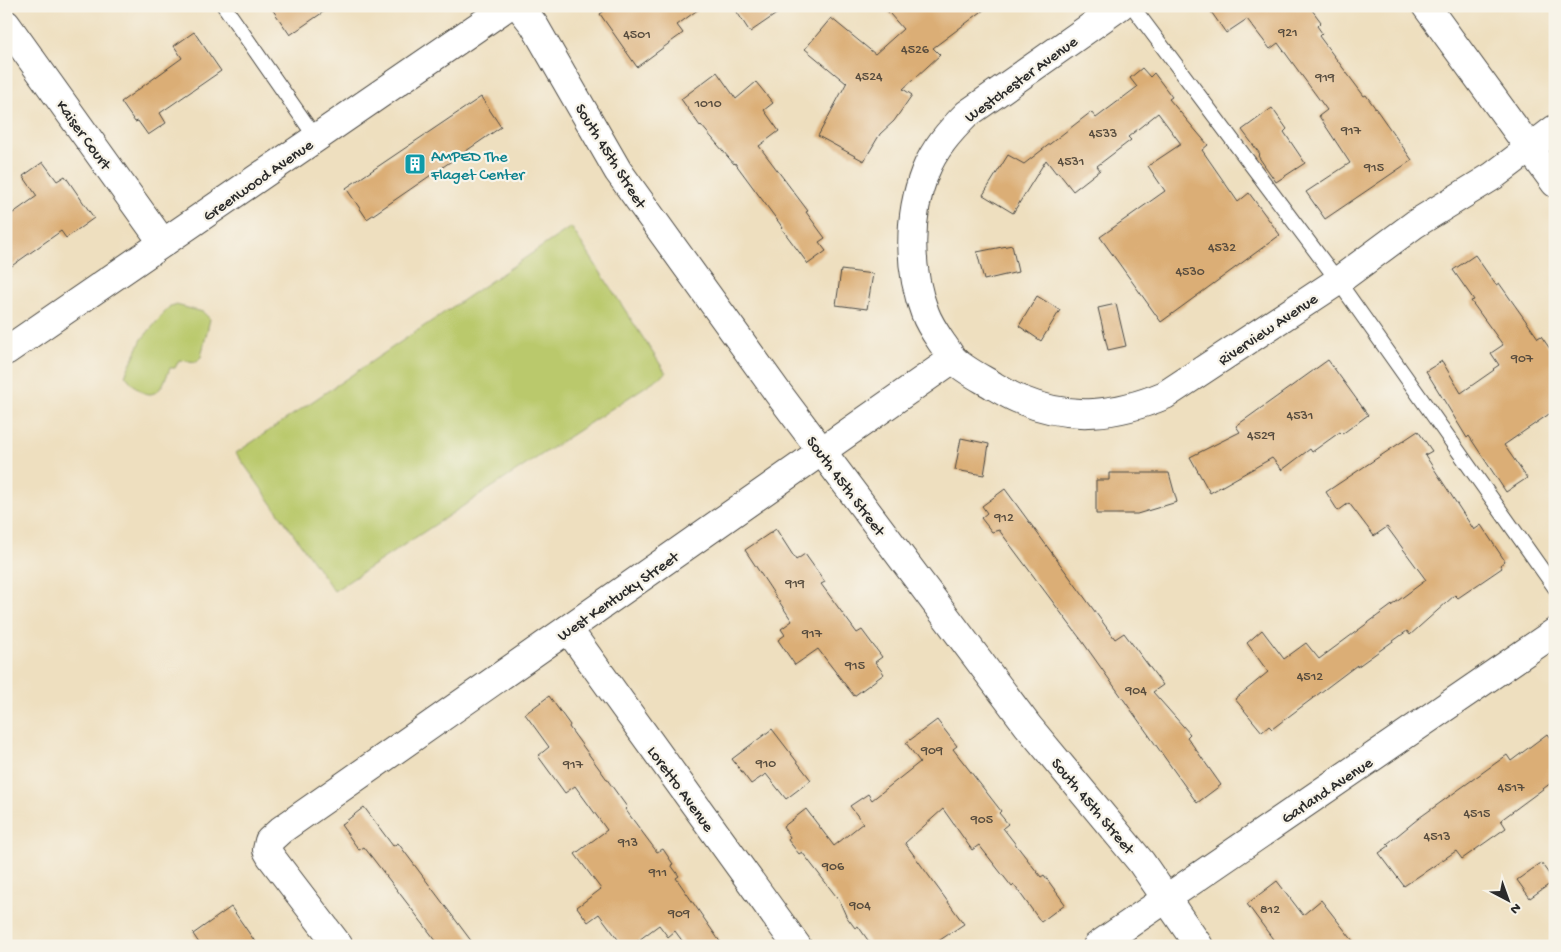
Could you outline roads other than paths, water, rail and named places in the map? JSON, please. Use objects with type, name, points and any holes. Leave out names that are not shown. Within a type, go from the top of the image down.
[{"type":"street","name":"Greenwood Avenue","points":[[6,351],[508,6]]},
{"type":"street","name":"South 45th Street","points":[[520,6],[534,24],[618,171],[772,385],[1028,726],[1141,862],[1199,946]]},
{"type":"street","name":"Westchester Avenue","points":[[953,359],[926,315],[918,286],[912,244],[915,206],[925,171],[936,150],[950,131],[967,114],[1120,6]]},
{"type":"street","points":[[1426,6],[1555,183]]},
{"type":"street","name":"Kaiser Court","points":[[6,24],[164,243]]},
{"type":"street","name":"Riverview Avenue","points":[[953,359],[975,375],[1020,400],[1045,408],[1070,413],[1095,414],[1119,411],[1142,405],[1165,395],[1338,281],[1415,224],[1493,176],[1555,129]]},
{"type":"street","name":"West Kentucky Street","points":[[339,946],[271,857],[267,850],[269,841],[282,830],[953,359]]},
{"type":"street","name":"Loretto Avenue","points":[[568,629],[797,946]]},
{"type":"street","name":"Garland Avenue","points":[[1097,946],[1555,632]]},
{"type":"lane","points":[[224,6],[316,138]]},
{"type":"lane","points":[[1132,6],[1338,281],[1555,588]]},
{"type":"place","name":"AMPED The Flaget Center","points":[[415,164]]}]
